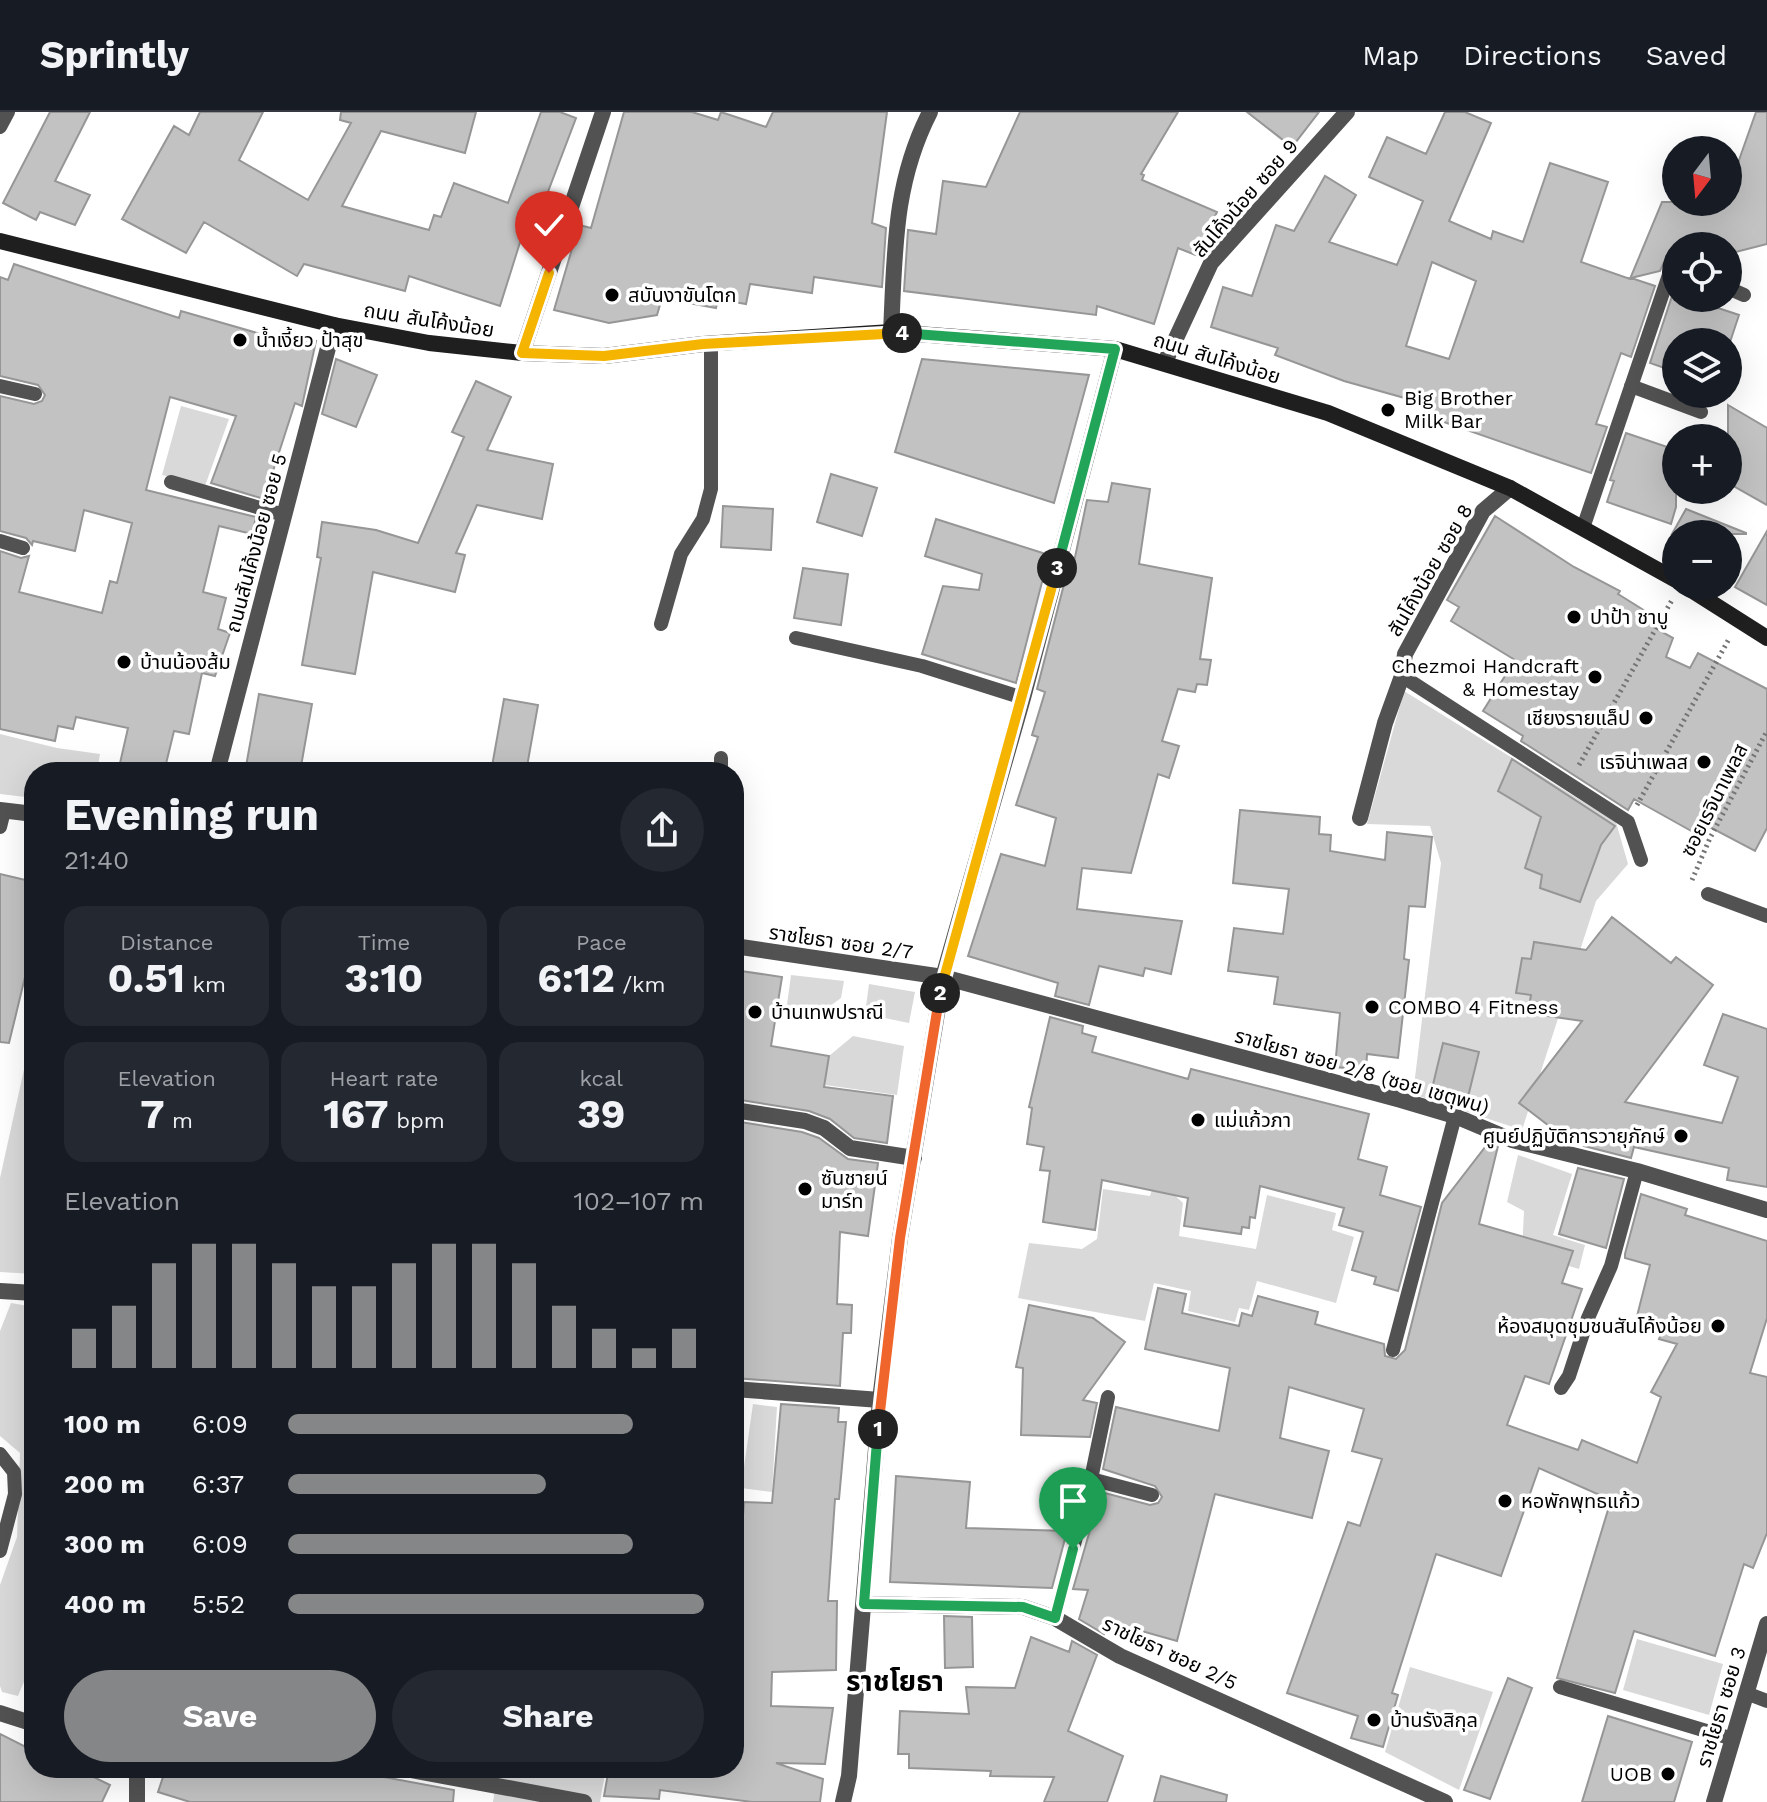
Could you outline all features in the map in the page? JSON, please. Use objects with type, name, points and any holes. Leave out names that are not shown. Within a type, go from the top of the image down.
[{"type":"street","points":[[522,353],[603,112]]},
{"type":"street","points":[[891,332],[899,199],[916,140],[930,112]]},
{"type":"street","name":"สันโค้งน้อย ซอย 9","points":[[1165,362],[1211,263],[1347,112]]},
{"type":"street","name":"ถนน สันโค้งน้อย","points":[[0,241],[334,325],[429,343],[522,353],[604,356],[711,343],[891,332],[1115,349],[1328,413],[1510,488],[1662,572]]},
{"type":"street","name":"ถนนสันโค้งน้อย ซอย 5","points":[[220,762],[334,325]]},
{"type":"street","points":[[843,1802],[849,1776],[880,1400],[943,977],[1023,698],[1115,349]]},
{"type":"street","name":"สันโค้งน้อย ซอย 8","points":[[1360,818],[1385,723],[1402,676],[1405,654],[1483,511],[1510,488]]},
{"type":"street","points":[[1707,600],[1767,638]]},
{"type":"street","points":[[1,816],[24,815]]},
{"type":"street","name":"ราชโยธา ซอย 2/7","points":[[744,947],[943,977]]},
{"type":"street","name":"ราชโยธา ซอย 2/8 (ซอย เชตุพน)","points":[[943,977],[1455,1116],[1512,1140],[1637,1171],[1767,1210]]},
{"type":"street","points":[[744,1112],[805,1121],[824,1128],[850,1148],[914,1158]]},
{"type":"street","points":[[0,1291],[24,1292]]},
{"type":"street","points":[[744,1390],[880,1400]]},
{"type":"street","name":"ราชโยธา ซอย 2/5","points":[[864,1604],[1023,1607],[1055,1618],[1120,1656],[1445,1802]]},
{"type":"street","name":"ราชโยธา ซอย 3","points":[[1714,1802],[1767,1624]]},
{"type":"street","points":[[0,1713],[24,1721]]},
{"type":"street","points":[[137,1778],[137,1802]]},
{"type":"street","points":[[454,1778],[584,1802]]},
{"type":"lane","points":[[0,127],[8,112]]},
{"type":"lane","points":[[1583,528],[1662,295]]},
{"type":"lane","points":[[661,624],[681,554],[703,519],[711,489],[711,343]]},
{"type":"lane","points":[[0,386],[35,394]]},
{"type":"lane","points":[[1631,386],[1701,412]]},
{"type":"lane","points":[[171,482],[284,515]]},
{"type":"lane","points":[[0,541],[23,548]]},
{"type":"lane","points":[[796,638],[922,666],[1023,698]]},
{"type":"lane","points":[[1402,676],[1628,822],[1641,860]]},
{"type":"lane","points":[[1708,894],[1767,916]]},
{"type":"lane","points":[[1393,1350],[1455,1116]]},
{"type":"lane","points":[[1561,1388],[1569,1376],[1588,1318],[1611,1266],[1637,1171]]},
{"type":"lane","points":[[1055,1618],[1091,1479],[1108,1397]]},
{"type":"lane","points":[[0,1454],[14,1472],[15,1494],[0,1551]]},
{"type":"lane","points":[[1091,1479],[1152,1495]]},
{"type":"lane","points":[[1560,1687],[1733,1739]]},
{"type":"lane","points":[[1746,1693],[1767,1701]]},
{"type":"path","points":[[1569,784],[1671,600]]},
{"type":"path","points":[[1628,822],[1738,620]]},
{"type":"path","name":"ซอยเรจินาเพลส","points":[[1690,885],[1710,838],[1767,731]]},
{"type":"shaded area","points":[[181,406],[229,419],[205,486],[162,475]]},
{"type":"shaded area","points":[[1404,691],[1616,822],[1628,864],[1596,901],[1522,1130],[1413,1094],[1441,863],[1430,826],[1367,824]]},
{"type":"shaded area","points":[[0,734],[57,748],[100,754],[99,762],[24,762],[24,797],[0,794]]},
{"type":"shaded area","points":[[791,975],[844,981],[841,998],[822,1012],[786,1012]]},
{"type":"shaded area","points":[[869,984],[915,992],[909,1023],[865,1014]]},
{"type":"shaded area","points":[[853,1036],[904,1046],[897,1095],[825,1085],[829,1056]]},
{"type":"shaded area","points":[[24,1069],[24,1273],[0,1272],[0,1178]]},
{"type":"shaded area","points":[[1518,1155],[1572,1174],[1553,1235],[1585,1245],[1579,1269],[1522,1252],[1524,1211],[1507,1202]]},
{"type":"shaded area","points":[[1154,1183],[1167,1188],[1183,1203],[1179,1236],[1256,1249],[1267,1195],[1336,1213],[1332,1230],[1354,1237],[1336,1303],[1257,1281],[1249,1310],[1239,1308],[1235,1322],[1188,1311],[1191,1291],[1154,1283],[1145,1321],[1018,1298],[1029,1243],[1082,1249],[1097,1239],[1103,1189],[1150,1196]]},
{"type":"shaded area","points":[[11,1303],[24,1305],[24,1682],[18,1696],[2,1692],[0,1686],[0,1585],[17,1537],[20,1453],[0,1436],[0,1331]]},
{"type":"shaded area","points":[[753,1404],[777,1407],[772,1492],[744,1488]]},
{"type":"shaded area","points":[[1637,1639],[1723,1664],[1709,1715],[1623,1690]]},
{"type":"shaded area","points":[[1410,1667],[1493,1692],[1459,1790],[1385,1752]]},
{"type":"shaded area","points":[[497,1778],[604,1778],[600,1802],[493,1802]]},
{"type":"building","points":[[50,112],[90,112],[55,181],[90,195],[75,225],[40,212],[36,220],[3,203]]},
{"type":"building","points":[[200,112],[263,112],[239,160],[308,200],[351,123],[340,120],[341,112],[476,112],[465,153],[381,131],[342,206],[429,230],[434,215],[441,217],[454,183],[508,203],[541,112],[560,112],[576,118],[530,239],[522,236],[500,306],[409,276],[405,291],[304,264],[297,276],[204,222],[186,253],[122,219],[174,126],[189,135]]},
{"type":"building","points":[[624,112],[692,112],[718,120],[721,112],[766,127],[773,112],[887,112],[872,223],[886,228],[882,287],[814,277],[812,293],[750,284],[746,304],[718,299],[716,308],[662,298],[657,315],[609,323],[554,310],[579,225],[591,228]]},
{"type":"building","points":[[1020,112],[1178,112],[1141,174],[1144,175],[1142,180],[1217,212],[1198,256],[1178,248],[1154,324],[1097,306],[1096,315],[904,291],[908,230],[936,234],[943,181],[986,187]]},
{"type":"building","points":[[1247,112],[1319,112],[1292,147]]},
{"type":"building","points":[[1445,112],[1465,112],[1491,123],[1449,221],[1491,239],[1493,231],[1523,242],[1550,163],[1608,182],[1581,262],[1630,279],[1662,202],[1662,216],[1742,216],[1742,152],[1756,112],[1767,112],[1767,244],[1742,250],[1742,232],[1662,232],[1660,271],[1631,278],[1655,286],[1631,357],[1621,353],[1596,424],[1607,427],[1591,473],[1429,417],[1433,406],[1344,381],[1275,355],[1278,348],[1211,327],[1223,287],[1252,296],[1276,225],[1294,231],[1325,176],[1356,195],[1329,242],[1397,265],[1423,201],[1369,177],[1387,137],[1426,154]],"holes":[[[1432,262],[1476,281],[1449,359],[1406,346]]]},
{"type":"building","points":[[14,264],[179,318],[181,311],[278,339],[280,332],[316,341],[302,406],[295,403],[264,499],[211,483],[236,416],[170,397],[146,490],[256,517],[252,534],[219,526],[203,592],[226,598],[218,629],[230,633],[215,676],[202,673],[189,734],[174,731],[166,762],[120,762],[128,728],[76,717],[73,729],[58,726],[55,741],[0,729],[0,551],[21,558],[29,556],[19,592],[102,613],[110,581],[117,583],[132,523],[84,510],[75,551],[33,541],[32,545],[26,538],[0,531],[0,396],[34,404],[42,401],[45,395],[38,385],[0,376],[0,277],[8,280]]},
{"type":"building","points":[[1667,312],[1730,312],[1739,315],[1735,328],[1662,328],[1662,367],[1650,363]]},
{"type":"building","points":[[336,359],[377,375],[356,427],[322,414]]},
{"type":"building","points":[[922,359],[1089,375],[1054,503],[895,452]]},
{"type":"building","points":[[476,381],[511,397],[487,450],[553,464],[542,519],[477,505],[456,553],[465,555],[455,592],[373,572],[355,674],[302,665],[321,558],[317,557],[322,522],[376,530],[418,543],[464,437],[452,432]]},
{"type":"building","points":[[1728,408],[1733,408],[1767,428],[1767,505],[1742,491],[1742,424],[1728,424]]},
{"type":"building","points":[[1626,433],[1662,445],[1662,504],[1676,504],[1672,520],[1662,521],[1607,502],[1614,481],[1610,480]]},
{"type":"building","points":[[831,474],[877,488],[862,536],[817,522]]},
{"type":"building","points":[[1112,483],[1150,489],[1139,564],[1212,578],[1200,659],[1211,660],[1207,685],[1197,684],[1195,692],[1178,689],[1162,741],[1179,746],[1169,778],[1158,774],[1131,873],[1082,868],[1077,909],[1182,921],[1171,974],[1145,968],[1143,976],[1099,966],[1089,1005],[1055,996],[1058,983],[968,956],[1001,854],[1045,866],[1056,818],[1016,805],[1038,737],[1032,735],[1045,692],[1037,689],[1070,561],[1074,562],[1087,500],[1108,502]]},
{"type":"building","points":[[723,506],[773,509],[771,550],[721,547]]},
{"type":"building","points":[[1686,509],[1714,520],[1680,520]]},
{"type":"building","points":[[1495,516],[1574,567],[1620,591],[1618,594],[1658,619],[1653,627],[1673,638],[1666,657],[1690,668],[1698,653],[1767,689],[1767,828],[1755,851],[1708,826],[1702,837],[1634,799],[1628,810],[1521,741],[1523,736],[1483,711],[1515,660],[1451,621],[1459,607],[1447,600]]},
{"type":"building","points":[[936,519],[1049,555],[1016,683],[922,654],[943,586],[979,590],[982,574],[925,556]]},
{"type":"building","points":[[1767,531],[1767,605],[1742,591],[1742,575]]},
{"type":"building","points":[[803,568],[848,574],[841,625],[794,618]]},
{"type":"building","points":[[259,694],[312,704],[302,762],[247,762]]},
{"type":"building","points":[[504,699],[538,705],[528,762],[493,762]]},
{"type":"building","points":[[1512,759],[1615,826],[1601,845],[1580,902],[1540,888],[1542,875],[1525,868],[1541,817],[1498,791]]},
{"type":"building","points":[[1240,810],[1320,817],[1319,834],[1331,835],[1330,851],[1385,860],[1387,832],[1432,837],[1425,907],[1409,906],[1404,959],[1409,960],[1398,1058],[1367,1054],[1366,1070],[1335,1067],[1340,1013],[1274,1004],[1278,977],[1228,971],[1234,928],[1283,934],[1289,889],[1233,883]]},
{"type":"building","points":[[0,874],[24,880],[24,981],[9,1043],[0,1042]]},
{"type":"building","points":[[1612,917],[1671,963],[1676,957],[1713,985],[1625,1102],[1722,1123],[1738,1077],[1704,1065],[1723,1014],[1767,1029],[1767,1187],[1727,1180],[1729,1168],[1634,1147],[1631,1158],[1584,1146],[1586,1140],[1557,1132],[1519,1103],[1582,1021],[1534,1014],[1536,1002],[1530,1001],[1531,995],[1516,993],[1522,958],[1531,959],[1534,942],[1586,950]]},
{"type":"building","points":[[744,971],[782,977],[771,1046],[829,1056],[824,1087],[893,1096],[887,1143],[854,1138],[830,1119],[809,1111],[744,1101]]},
{"type":"building","points":[[1050,1017],[1083,1026],[1082,1033],[1096,1037],[1092,1052],[1188,1079],[1191,1069],[1369,1114],[1358,1159],[1387,1167],[1380,1195],[1421,1207],[1398,1291],[1374,1284],[1376,1277],[1352,1270],[1363,1232],[1339,1225],[1344,1208],[1260,1186],[1255,1218],[1250,1217],[1249,1228],[1242,1227],[1241,1234],[1184,1226],[1188,1198],[1102,1180],[1095,1230],[1043,1222],[1050,1171],[1040,1170],[1044,1147],[1027,1144],[1032,1108],[1029,1107]]},
{"type":"building","points":[[1443,1043],[1479,1052],[1466,1105],[1430,1097]]},
{"type":"building","points":[[744,1123],[802,1132],[819,1138],[848,1159],[878,1163],[868,1236],[840,1232],[837,1304],[852,1305],[851,1333],[843,1333],[840,1386],[744,1379]]},
{"type":"building","points":[[1489,1142],[1498,1146],[1479,1224],[1573,1251],[1562,1283],[1582,1289],[1549,1384],[1525,1376],[1507,1425],[1578,1450],[1582,1440],[1637,1463],[1661,1397],[1651,1392],[1677,1344],[1659,1339],[1662,1331],[1635,1324],[1650,1265],[1625,1258],[1625,1254],[1641,1194],[1687,1209],[1685,1215],[1767,1241],[1767,1318],[1750,1373],[1767,1377],[1767,1533],[1753,1568],[1744,1564],[1715,1656],[1634,1631],[1615,1693],[1557,1678],[1611,1500],[1539,1468],[1501,1576],[1436,1554],[1392,1693],[1398,1695],[1383,1747],[1351,1738],[1358,1716],[1287,1693],[1348,1522],[1360,1526],[1382,1459],[1352,1451],[1364,1409],[1289,1387],[1280,1438],[1329,1451],[1312,1518],[1215,1494],[1177,1641],[1113,1623],[1108,1624],[1104,1634],[1079,1619],[1088,1590],[1073,1589],[1101,1492],[1150,1505],[1158,1503],[1162,1497],[1155,1486],[1103,1469],[1116,1407],[1219,1431],[1230,1368],[1145,1349],[1158,1288],[1186,1294],[1182,1313],[1239,1326],[1242,1313],[1252,1316],[1258,1296],[1318,1312],[1315,1324],[1384,1344],[1385,1356],[1396,1359],[1405,1350],[1442,1203]]},
{"type":"building","points":[[1578,1168],[1624,1179],[1606,1248],[1559,1234]]},
{"type":"building","points":[[1029,1305],[1093,1318],[1125,1342],[1083,1400],[1097,1403],[1090,1437],[1021,1435],[1023,1368],[1016,1367]]},
{"type":"building","points":[[781,1404],[839,1408],[838,1422],[846,1422],[839,1499],[835,1499],[828,1601],[837,1601],[836,1670],[772,1672],[771,1706],[833,1708],[825,1764],[776,1763],[823,1779],[820,1802],[752,1802],[660,1790],[659,1799],[604,1796],[607,1778],[744,1778],[744,1502],[772,1503]]},
{"type":"building","points":[[896,1476],[970,1482],[966,1528],[1067,1531],[1052,1588],[890,1582]]},
{"type":"building","points":[[944,1616],[972,1617],[973,1667],[945,1668]]},
{"type":"building","points":[[1031,1637],[1069,1652],[1072,1641],[1097,1655],[1068,1731],[1123,1756],[1107,1802],[1044,1802],[1054,1777],[990,1776],[991,1771],[909,1768],[909,1754],[898,1754],[900,1711],[969,1714],[966,1687],[1015,1688]]},
{"type":"building","points":[[1508,1678],[1532,1688],[1490,1799],[1464,1790]]},
{"type":"building","points":[[1608,1716],[1692,1742],[1674,1802],[1582,1802]]},
{"type":"building","points":[[0,1734],[24,1746],[24,1778],[96,1778],[110,1785],[102,1802],[0,1802]]},
{"type":"building","points":[[1161,1776],[1227,1795],[1226,1802],[1154,1802]]},
{"type":"building","points":[[163,1778],[389,1778],[454,1790],[453,1802],[190,1802],[158,1792]]},
{"type":"place","name":"สบันงาขันโตก","points":[[612,295]]},
{"type":"place","name":"น้ำเงี้ยว ป้าสุข","points":[[240,340]]},
{"type":"place","name":"Big Brother Milk Bar","points":[[1388,410]]},
{"type":"place","name":"ปาป้า ชาบู","points":[[1574,617]]},
{"type":"place","name":"บ้านน้องส้ม","points":[[124,662]]},
{"type":"place","name":"Chezmoi Handcraft & Homestay","points":[[1595,677]]},
{"type":"place","name":"เชียงรายแล็ป","points":[[1646,718]]},
{"type":"place","name":"เรจิน่าเพลส","points":[[1704,762]]},
{"type":"place","name":"COMBO 4 Fitness","points":[[1372,1007]]},
{"type":"place","name":"บ้านเทพปราณี","points":[[755,1012]]},
{"type":"place","name":"แม่แก้วภา","points":[[1198,1120]]},
{"type":"place","name":"ศูนย์ปฏิบัติการวายุภักษ์","points":[[1681,1136]]},
{"type":"place","name":"ซันชายน์ มาร์ท","points":[[805,1189]]},
{"type":"place","name":"ห้องสมุดชุมชนสันโค้งน้อย","points":[[1718,1326]]},
{"type":"place","name":"หอพักพุทธแก้ว","points":[[1505,1501]]},
{"type":"place","name":"บ้านรังสิกุล","points":[[1374,1720]]},
{"type":"place","name":"UOB","points":[[1668,1774]]},
{"type":"district","name":"ราชโยธา","points":[[895,1681]]},
{"type":"route","points":[[549,273],[522,353],[604,356],[703,344],[891,332],[1115,349],[1023,698],[943,977],[900,1238],[880,1400],[864,1604],[1023,1607],[1055,1618],[1073,1549]]}]
